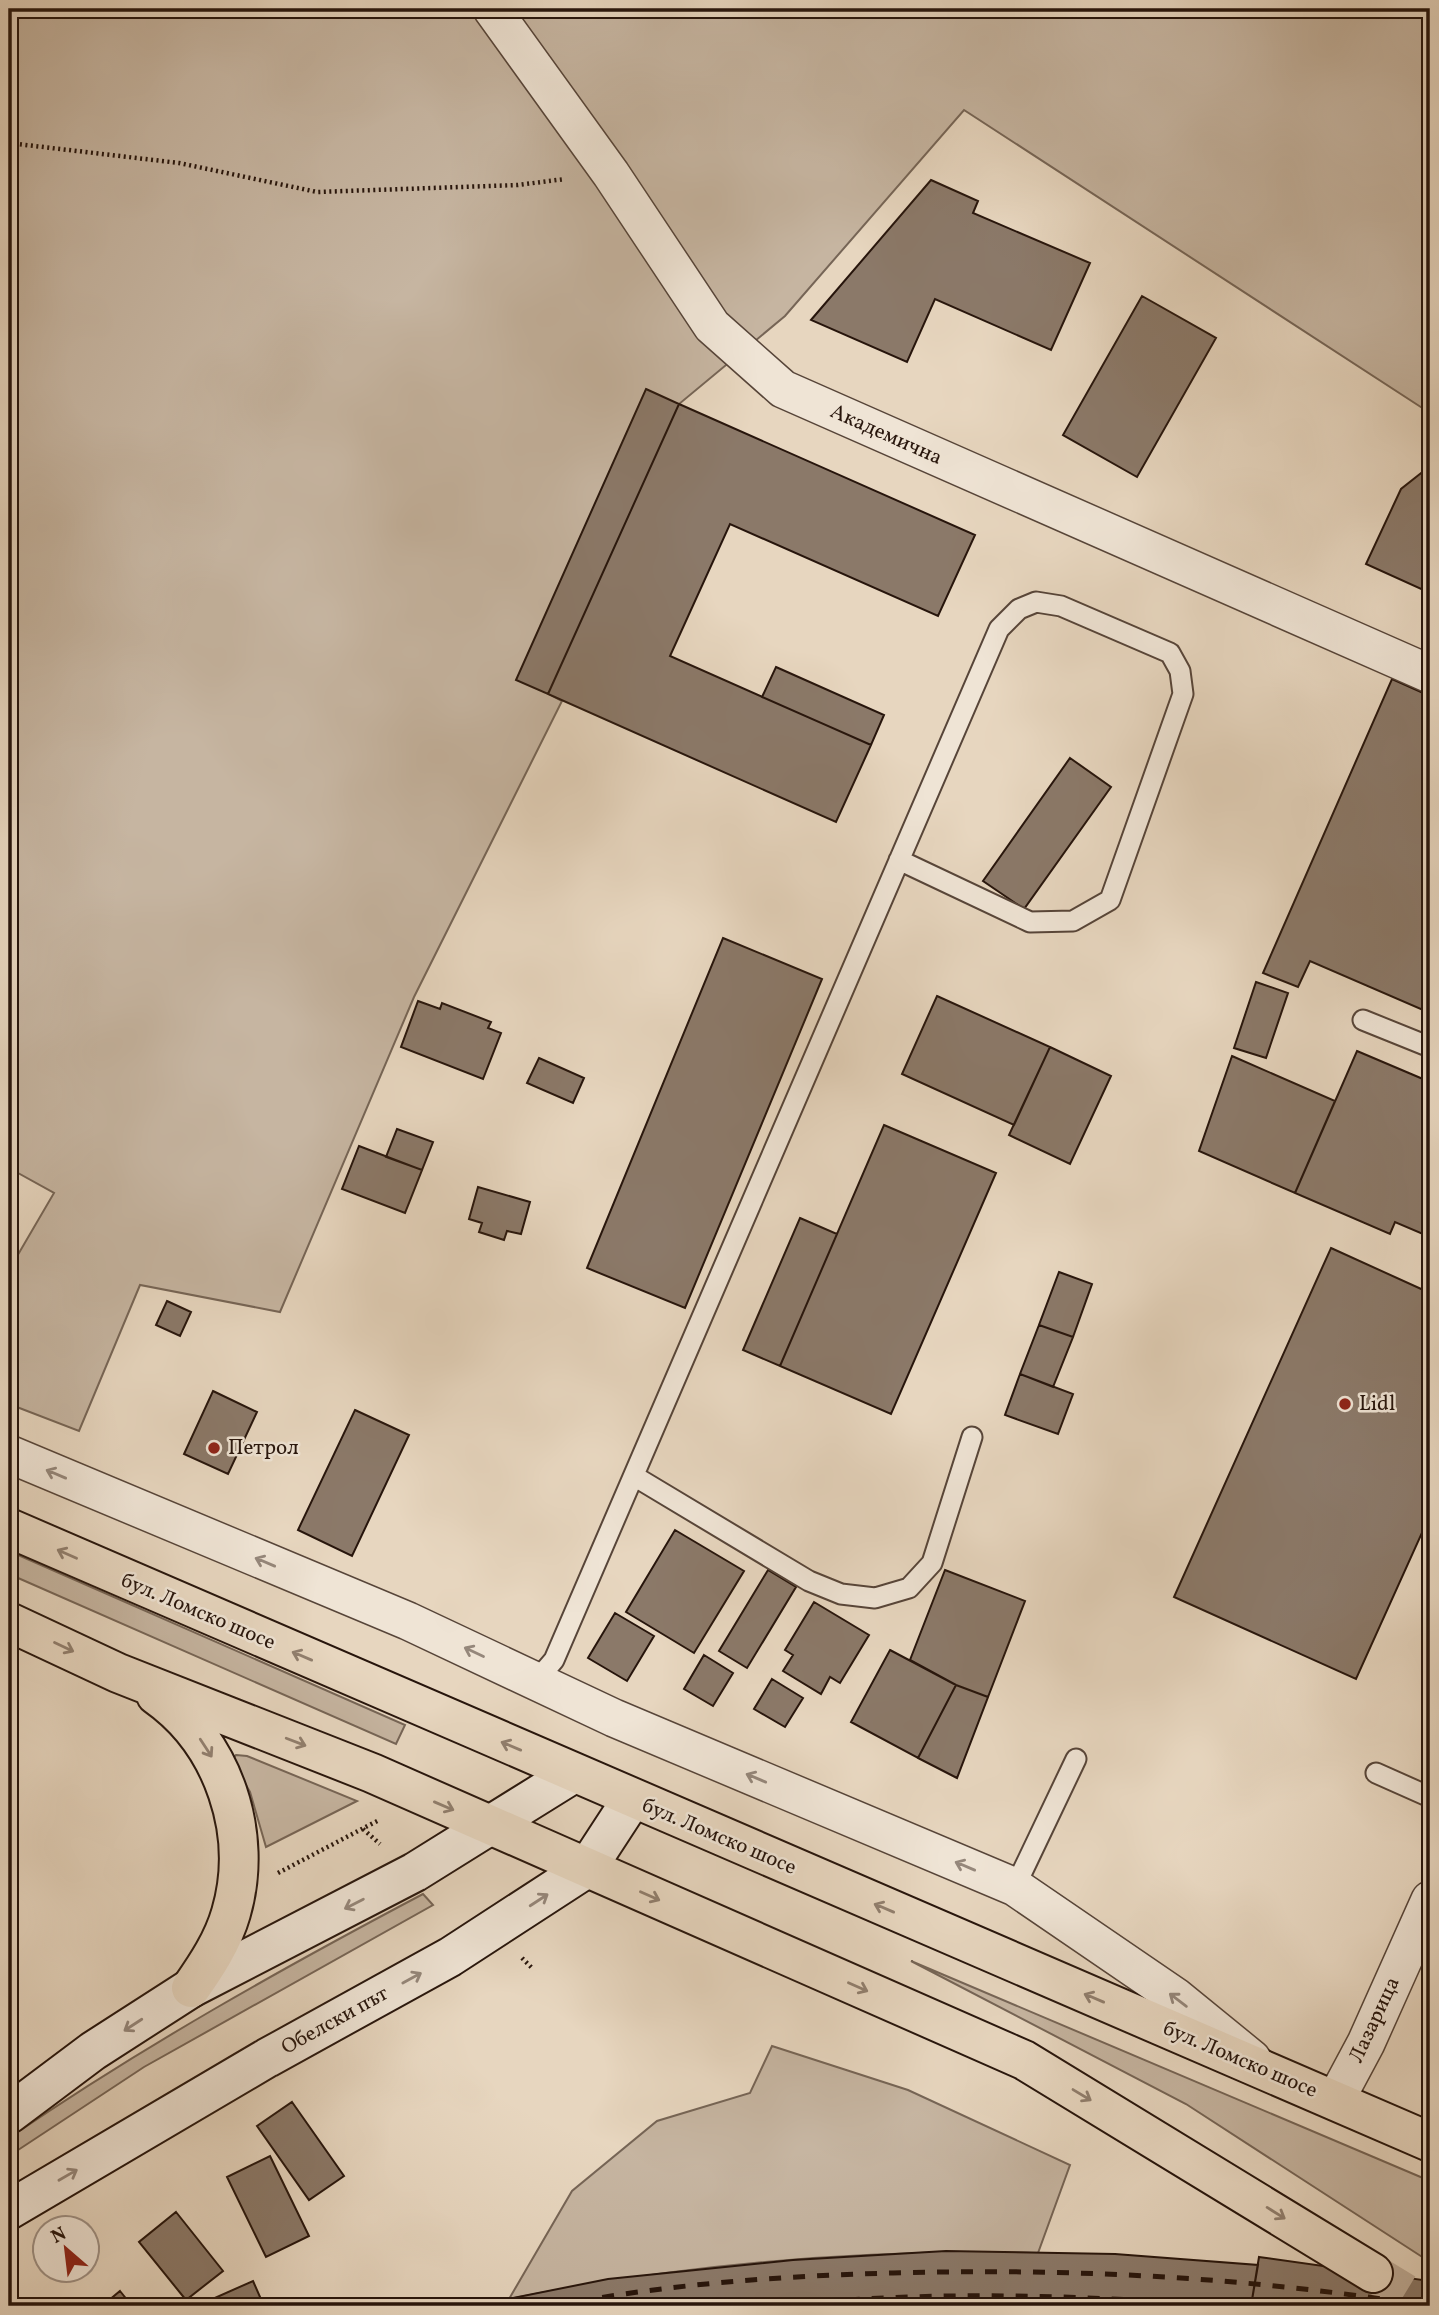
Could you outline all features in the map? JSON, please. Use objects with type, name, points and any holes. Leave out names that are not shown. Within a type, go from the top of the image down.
[{"type":"main road","name":"бул. Ломско шосе","points":[[9,1528],[1430,2142]]},
{"type":"main road","points":[[9,1622],[118,1673],[372,1773],[1024,2060],[1373,2273]]},
{"type":"main road","points":[[118,1673],[163,1699],[199,1736],[219,1770],[233,1806],[239,1858],[231,1912],[210,1961],[191,1988]]},
{"type":"street","name":"Академична","points":[[492,9],[611,174],[712,326],[783,389],[1430,674]]},
{"type":"street","points":[[9,1454],[408,1621],[614,1718],[1015,1887],[1176,1997],[1269,2073]]},
{"type":"street","points":[[9,2114],[93,2051],[191,1988],[415,1872],[574,1773]]},
{"type":"street","name":"Обелски път","points":[[9,2210],[267,2058],[450,1957],[587,1868],[632,1799]]},
{"type":"street","name":"Лазарица","points":[[1335,2101],[1366,2043],[1430,1900]]},
{"type":"lane","points":[[536,1681],[554,1660],[634,1476],[899,860],[999,629],[1019,610],[1037,602],[1060,606],[1170,653],[1180,671],[1183,694],[1110,900],[1073,921],[1030,922],[899,860]]},
{"type":"lane","points":[[1363,1020],[1430,1047]]},
{"type":"lane","points":[[634,1476],[809,1581],[841,1594],[874,1598],[909,1588],[932,1563],[972,1437]]},
{"type":"lane","points":[[1015,1887],[1076,1759]]},
{"type":"lane","points":[[1376,1773],[1430,1797]]},
{"type":"path","points":[[9,143],[179,163],[317,192],[518,185],[611,174]]},
{"type":"path","points":[[270,1878],[383,1818]]},
{"type":"path","points":[[363,1829],[385,1849]]},
{"type":"shaded area","points":[[9,9],[1430,9],[1430,413],[964,110],[785,316],[679,404],[549,694],[562,701],[414,997],[280,1312],[140,1285],[79,1431],[9,1404],[9,1270],[54,1193],[9,1168]]},
{"type":"shaded area","points":[[9,1551],[405,1725],[396,1744],[9,1574]]},
{"type":"shaded area","points":[[236,1755],[247,1756],[357,1801],[266,1847],[250,1792],[231,1760]]},
{"type":"shaded area","points":[[423,1894],[433,1905],[144,2067],[9,2156],[9,2138],[59,2104],[265,1980]]},
{"type":"shaded area","points":[[911,1961],[1430,2181],[1430,2262],[1186,2104]]},
{"type":"shaded area","points":[[772,2046],[908,2090],[1070,2165],[1038,2253],[905,2254],[772,2261],[640,2276],[509,2299],[572,2191],[657,2121],[750,2093]]},
{"type":"building","points":[[931,180],[978,201],[973,213],[1090,263],[1051,350],[935,299],[907,362],[811,320]]},
{"type":"building","points":[[1142,296],[1216,338],[1137,477],[1063,435]]},
{"type":"building","points":[[646,389],[679,404],[548,694],[516,680]]},
{"type":"building","points":[[679,404],[975,535],[938,616],[730,524],[670,656],[871,745],[836,822],[548,694]]},
{"type":"building","points":[[1430,466],[1430,593],[1366,564],[1401,489]]},
{"type":"building","points":[[776,667],[884,715],[871,745],[762,697]]},
{"type":"building","points":[[1392,679],[1430,696],[1430,1013],[1310,961],[1298,987],[1263,973]]},
{"type":"building","points":[[1070,758],[1111,787],[1024,909],[983,881]]},
{"type":"building","points":[[723,938],[822,979],[685,1308],[587,1268]]},
{"type":"building","points":[[1256,982],[1288,993],[1266,1058],[1234,1048]]},
{"type":"building","points":[[937,996],[1050,1047],[1014,1125],[902,1074]]},
{"type":"building","points":[[418,1001],[440,1009],[442,1003],[491,1022],[488,1028],[501,1033],[483,1079],[401,1047]]},
{"type":"building","points":[[1050,1047],[1111,1076],[1070,1164],[1009,1135]]},
{"type":"building","points":[[1357,1051],[1430,1082],[1430,1237],[1395,1222],[1390,1234],[1295,1193]]},
{"type":"building","points":[[1232,1056],[1335,1101],[1295,1193],[1199,1151]]},
{"type":"building","points":[[539,1058],[584,1078],[573,1103],[527,1083]]},
{"type":"building","points":[[884,1125],[996,1173],[891,1414],[780,1366]]},
{"type":"building","points":[[397,1129],[433,1142],[422,1170],[386,1157]]},
{"type":"building","points":[[359,1146],[422,1170],[405,1213],[342,1189]]},
{"type":"building","points":[[478,1187],[530,1202],[521,1234],[507,1231],[504,1240],[479,1232],[482,1223],[469,1219]]},
{"type":"building","points":[[800,1218],[837,1234],[780,1366],[743,1350]]},
{"type":"building","name":"Lidl","points":[[1331,1248],[1430,1293],[1430,1515],[1356,1679],[1174,1597]]},
{"type":"building","points":[[1059,1272],[1092,1284],[1073,1337],[1039,1325]]},
{"type":"building","points":[[167,1301],[191,1312],[180,1336],[156,1325]]},
{"type":"building","points":[[1039,1325],[1073,1337],[1053,1387],[1020,1374]]},
{"type":"building","points":[[1020,1374],[1073,1394],[1058,1434],[1005,1415]]},
{"type":"building","points":[[213,1391],[257,1412],[228,1474],[184,1454]]},
{"type":"building","points":[[355,1410],[409,1435],[352,1556],[298,1530]]},
{"type":"building","points":[[675,1530],[744,1571],[694,1653],[626,1612]]},
{"type":"building","points":[[768,1570],[796,1587],[747,1668],[719,1651]]},
{"type":"building","points":[[945,1570],[1025,1601],[988,1697],[956,1685],[910,1660]]},
{"type":"building","points":[[814,1602],[869,1635],[840,1683],[830,1677],[821,1694],[783,1671],[793,1655],[785,1650]]},
{"type":"building","points":[[615,1613],[654,1636],[627,1681],[588,1658]]},
{"type":"building","points":[[890,1650],[956,1685],[918,1758],[851,1722]]},
{"type":"building","points":[[704,1655],[733,1673],[713,1706],[684,1689]]},
{"type":"building","points":[[772,1679],[803,1698],[785,1727],[754,1709]]},
{"type":"building","points":[[956,1685],[988,1697],[957,1778],[918,1758]]},
{"type":"building","points":[[292,2102],[344,2176],[309,2200],[257,2126]]},
{"type":"building","points":[[270,2156],[309,2236],[266,2257],[227,2177]]},
{"type":"building","points":[[176,2212],[223,2271],[186,2300],[139,2242]]},
{"type":"building","points":[[946,2251],[1115,2254],[1258,2265],[1251,2306],[473,2306],[608,2279],[793,2260]]},
{"type":"building","points":[[1259,2257],[1430,2281],[1430,2306],[1251,2306]]},
{"type":"building","points":[[253,2281],[264,2306],[211,2306],[208,2301]]},
{"type":"building","points":[[120,2291],[132,2306],[102,2306]]},
{"type":"tunnel","points":[[1373,2273],[1427,2306]]},
{"type":"railway","points":[[555,2306],[596,2298],[723,2282],[851,2274],[960,2272],[1094,2274],[1227,2281],[1427,2306]]},
{"type":"railway","points":[[776,2306],[946,2296],[1116,2299],[1229,2306]]},
{"type":"place","name":"Lidl","points":[[1345,1404]]},
{"type":"place","name":"Петрол","points":[[214,1448]]}]
